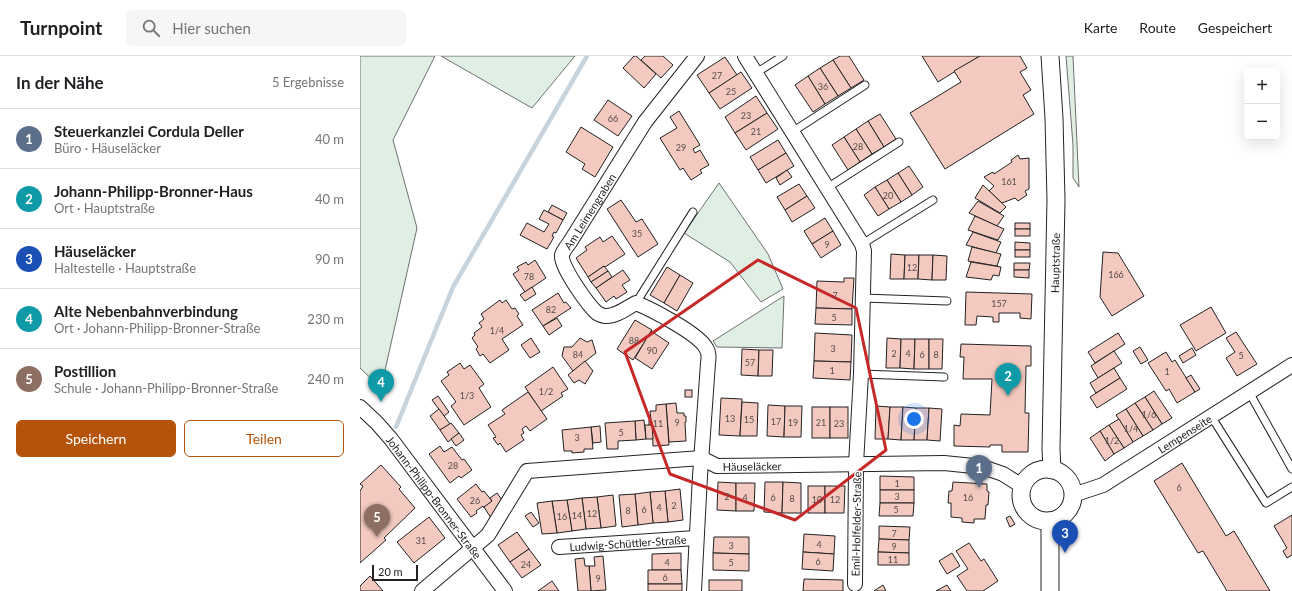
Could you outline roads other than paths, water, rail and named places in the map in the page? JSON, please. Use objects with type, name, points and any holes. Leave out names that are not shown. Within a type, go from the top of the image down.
[{"type":"street","name":"Am Leimengraben","points":[[636,303],[612,316],[604,316],[597,313],[585,299],[566,270],[562,256],[645,122],[697,56]]},
{"type":"street","points":[[745,56],[862,244],[864,250],[861,374],[856,464]]},
{"type":"street","name":"Hauptstraße","points":[[1050,56],[1054,118],[1056,200],[1051,449],[1052,470]]},
{"type":"street","points":[[636,303],[650,309],[693,335],[707,348],[709,354],[701,458],[694,591]]},
{"type":"street","name":"Lempenseite","points":[[1073,495],[1103,485],[1292,365]]},
{"type":"street","name":"Johann-Philipp-Bronner-Straße","points":[[360,407],[377,423],[391,440],[505,591]]},
{"type":"street","name":"Häuseläcker","points":[[473,548],[488,535],[527,471],[701,458],[717,466],[944,463],[983,467],[1003,474],[1022,486]]},
{"type":"street","name":"Emil-Holfelder-Straße","points":[[855,584],[856,464]]},
{"type":"street","points":[[1052,470],[1064,476],[1072,488],[1073,495],[1070,507],[1056,520],[1038,520],[1028,514],[1022,504],[1022,486],[1025,480],[1034,472],[1052,470]]},
{"type":"street","points":[[1050,521],[1050,591]]},
{"type":"street","name":"Ludwig-Schüttler-Straße","points":[[559,547],[696,538]]},
{"type":"street","points":[[422,591],[473,548]]},
{"type":"lane","points":[[756,73],[783,56]]},
{"type":"lane","points":[[792,132],[866,85]]},
{"type":"lane","points":[[827,188],[899,142]]},
{"type":"lane","points":[[862,244],[933,200]]},
{"type":"lane","points":[[636,303],[693,212]]},
{"type":"lane","points":[[863,298],[947,301]]},
{"type":"lane","points":[[861,374],[944,377]]},
{"type":"lane","points":[[1249,392],[1292,469]]},
{"type":"lane","points":[[1211,416],[1266,502],[1292,487]]},
{"type":"waterway","points":[[396,427],[453,287],[587,56]]},
{"type":"place","name":"Johann-Philipp-Bronner-Haus","points":[[1008,396]]},
{"type":"place","name":"Alte Nebenbahnverbindung","points":[[381,402]]},
{"type":"place","name":"Steuerkanzlei Cordula Deller","points":[[979,488]]},
{"type":"place","name":"Postillion","points":[[377,537]]},
{"type":"place","name":"Häuseläcker","points":[[1065,553]]}]
